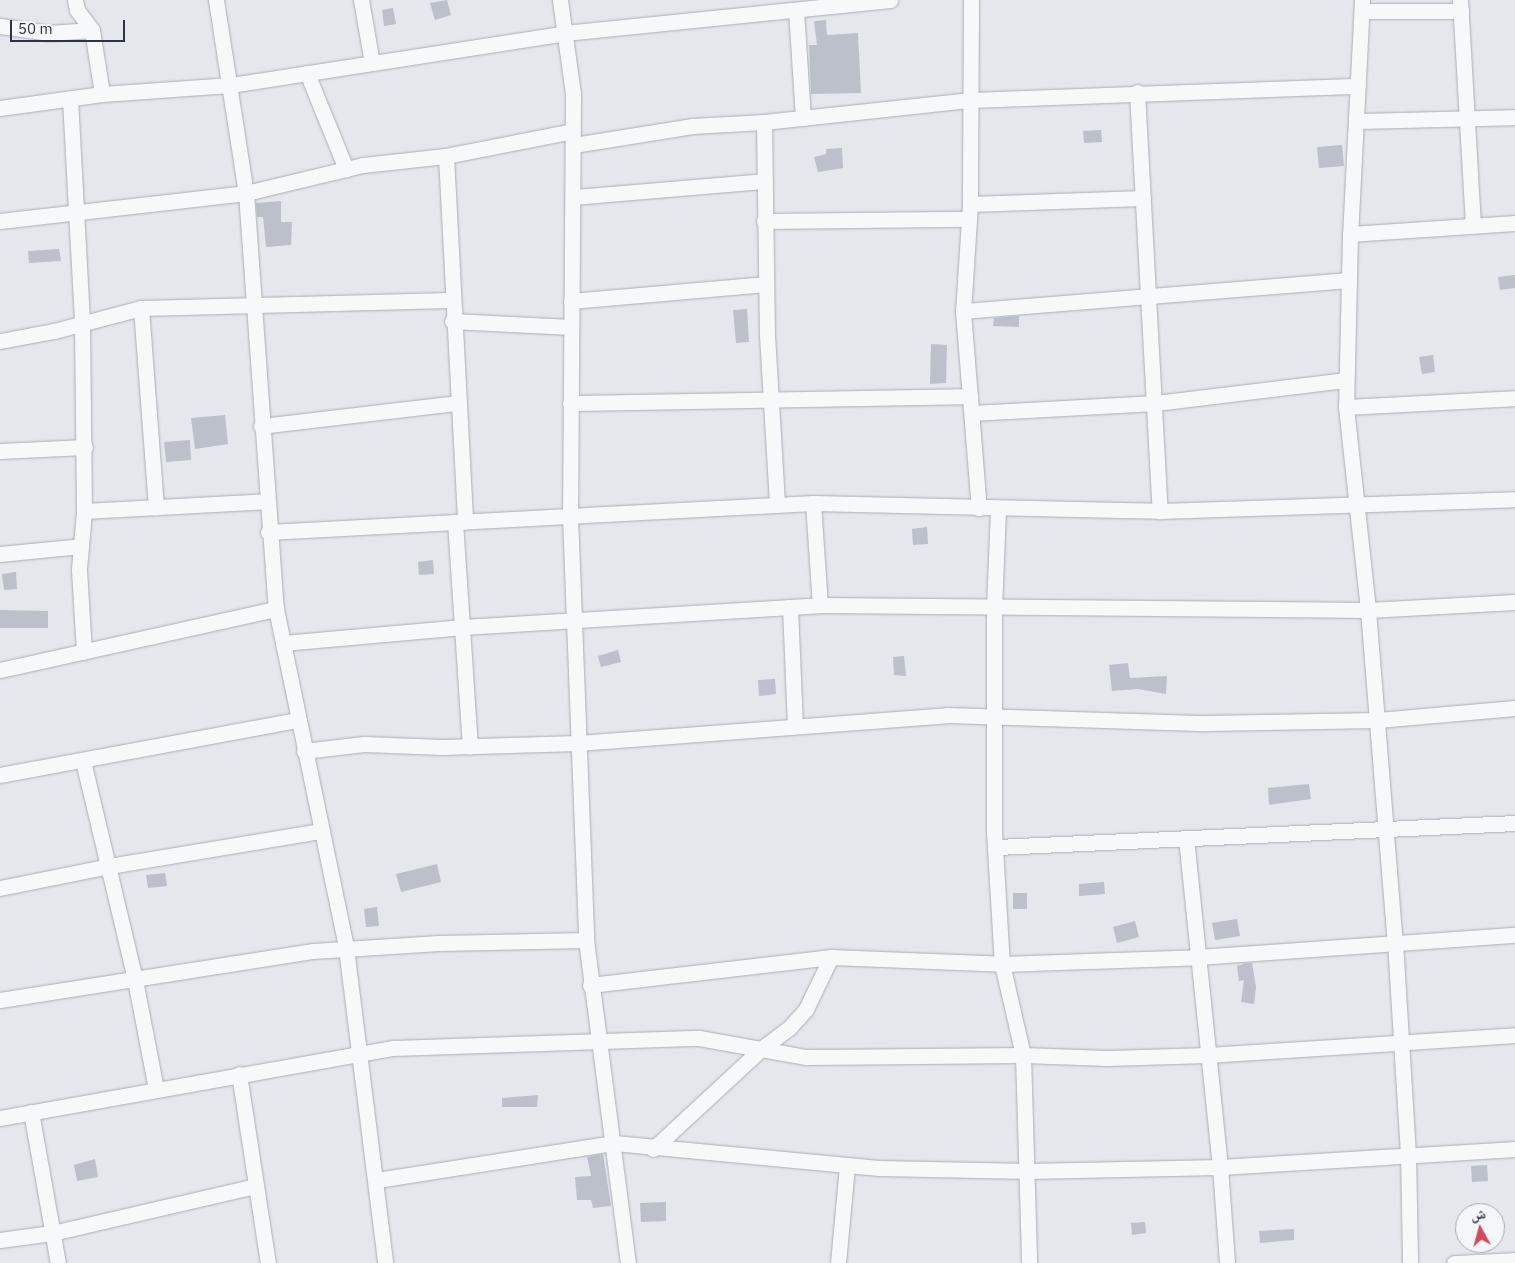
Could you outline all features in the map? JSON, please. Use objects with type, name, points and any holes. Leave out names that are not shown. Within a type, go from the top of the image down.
[{"type":"street","points":[[216,0],[232,86],[246,193],[268,532],[276,609],[346,948],[361,1052],[385,1263]]},
{"type":"street","points":[[361,0],[372,63]]},
{"type":"street","points":[[560,0],[565,33],[574,138],[570,516],[572,621],[586,940],[590,985],[614,1143],[628,1263]]},
{"type":"street","points":[[0,108],[102,94],[232,86],[565,33],[762,7],[796,10],[890,0]]},
{"type":"street","points":[[971,0],[970,204],[963,311],[979,508]]},
{"type":"street","points":[[80,1],[92,30],[102,94]]},
{"type":"street","points":[[1410,1263],[1408,1154],[1395,942],[1383,827],[1368,610],[1346,407],[1348,280],[1362,6],[1460,6],[1469,119],[1473,225]]},
{"type":"street","points":[[796,10],[802,118]]},
{"type":"street","points":[[0,26],[49,33],[92,30]]},
{"type":"street","points":[[307,73],[346,169]]},
{"type":"street","points":[[0,220],[246,193],[346,169],[574,138],[692,126],[764,122],[971,100],[1137,92],[1358,86]]},
{"type":"street","points":[[1137,92],[1156,403],[1160,511]]},
{"type":"street","points":[[70,99],[82,323],[85,447],[84,511],[79,570],[84,652]]},
{"type":"street","points":[[1356,122],[1515,117]]},
{"type":"street","points":[[764,122],[766,284],[777,504]]},
{"type":"street","points":[[446,156],[457,403],[463,627],[470,747]]},
{"type":"street","points":[[574,197],[764,181]]},
{"type":"street","points":[[970,204],[1143,198]]},
{"type":"street","points":[[764,221],[969,220]]},
{"type":"street","points":[[1350,234],[1515,223]]},
{"type":"street","points":[[963,311],[1150,298],[1348,280]]},
{"type":"street","points":[[571,300],[766,284]]},
{"type":"street","points":[[0,340],[142,308],[252,303],[451,300]]},
{"type":"street","points":[[142,308],[156,507]]},
{"type":"street","points":[[452,321],[571,327]]},
{"type":"street","points":[[972,413],[1156,403],[1345,380]]},
{"type":"street","points":[[570,402],[970,396]]},
{"type":"street","points":[[1346,407],[1515,398]]},
{"type":"street","points":[[261,426],[457,403]]},
{"type":"street","points":[[0,451],[85,447]]},
{"type":"street","points":[[268,532],[813,502],[998,509],[1160,511],[1356,502],[1515,498]]},
{"type":"street","points":[[84,511],[266,500]]},
{"type":"street","points":[[813,502],[820,605]]},
{"type":"street","points":[[998,509],[994,608],[994,831],[997,847],[1002,964],[1023,1055],[1028,1171],[1029,1263]]},
{"type":"street","points":[[0,554],[81,546]]},
{"type":"street","points":[[283,643],[463,627],[820,605],[1368,610],[1515,602]]},
{"type":"street","points":[[790,607],[795,726]]},
{"type":"street","points":[[0,670],[276,609]]},
{"type":"street","points":[[304,751],[364,744],[470,747],[578,743],[795,726],[994,715],[1206,722],[1377,720],[1515,708]]},
{"type":"street","points":[[0,775],[298,720]]},
{"type":"street","points":[[84,760],[135,980],[156,1088]]},
{"type":"street","points":[[997,847],[1383,827],[1515,823]]},
{"type":"street","points":[[0,888],[109,866],[321,831]]},
{"type":"street","points":[[1186,838],[1220,1167],[1226,1263]]},
{"type":"street","points":[[590,985],[831,957],[1002,964],[1198,957],[1515,935]]},
{"type":"street","points":[[0,1000],[135,980],[286,954],[346,948],[586,940]]},
{"type":"street","points":[[653,1149],[761,1048],[789,1028],[806,1009],[831,957]]},
{"type":"street","points":[[0,1118],[361,1052],[599,1040],[700,1038],[806,1057],[1023,1055],[1108,1058],[1208,1055],[1515,1035]]},
{"type":"street","points":[[240,1074],[268,1263]]},
{"type":"street","points":[[31,1112],[58,1263]]},
{"type":"street","points":[[376,1180],[614,1143],[653,1149],[847,1166],[1028,1171],[1220,1167],[1408,1154],[1515,1149]]},
{"type":"street","points":[[838,1263],[847,1166]]},
{"type":"street","points":[[0,1240],[52,1233],[256,1186]]},
{"type":"street","points":[[1454,1263],[1515,1260]]},
{"type":"building","points":[[447,0],[451,15],[435,20],[430,3]]},
{"type":"building","points":[[393,8],[396,24],[384,26],[382,10]]},
{"type":"building","points":[[826,20],[827,35],[858,33],[861,93],[811,94],[809,45],[817,45],[814,21]]},
{"type":"building","points":[[1101,130],[1102,142],[1084,143],[1083,131]]},
{"type":"building","points":[[1342,145],[1344,166],[1319,168],[1317,147]]},
{"type":"building","points":[[842,148],[843,168],[818,172],[814,157],[826,154],[826,149]]},
{"type":"building","points":[[281,201],[281,222],[292,222],[291,245],[266,247],[263,217],[257,217],[256,203]]},
{"type":"building","points":[[59,249],[61,261],[29,263],[28,251]]},
{"type":"building","points":[[1515,275],[1515,288],[1500,290],[1498,277]]},
{"type":"building","points":[[747,309],[749,342],[736,343],[733,310]]},
{"type":"building","points":[[1019,316],[1019,327],[993,326],[994,318]]},
{"type":"building","points":[[931,344],[947,345],[946,383],[930,384]]},
{"type":"building","points":[[1433,355],[1435,372],[1422,374],[1419,357]]},
{"type":"building","points":[[225,415],[228,444],[195,449],[191,418]]},
{"type":"building","points":[[190,440],[191,460],[166,462],[164,442]]},
{"type":"building","points":[[927,527],[928,544],[913,545],[912,529]]},
{"type":"building","points":[[433,560],[434,574],[419,575],[418,562]]},
{"type":"building","points":[[16,572],[17,589],[4,590],[2,574]]},
{"type":"building","points":[[0,610],[48,611],[48,628],[0,628]]},
{"type":"building","points":[[618,650],[621,662],[601,667],[598,656]]},
{"type":"building","points":[[904,656],[906,676],[894,675],[893,657]]},
{"type":"building","points":[[1128,663],[1130,678],[1167,676],[1166,694],[1138,689],[1112,691],[1109,665]]},
{"type":"building","points":[[775,679],[776,694],[759,696],[758,680]]},
{"type":"building","points":[[1309,784],[1311,799],[1269,805],[1268,788]]},
{"type":"building","points":[[437,864],[441,882],[401,892],[396,874]]},
{"type":"building","points":[[165,873],[167,886],[148,888],[146,875]]},
{"type":"building","points":[[1104,882],[1105,894],[1079,896],[1079,884]]},
{"type":"building","points":[[1013,893],[1027,893],[1027,909],[1013,909]]},
{"type":"building","points":[[377,907],[379,926],[366,927],[364,909]]},
{"type":"building","points":[[1237,919],[1240,936],[1215,940],[1212,923]]},
{"type":"building","points":[[1135,921],[1139,937],[1117,943],[1113,927]]},
{"type":"building","points":[[1252,963],[1256,987],[1254,1004],[1241,1002],[1244,980],[1239,981],[1237,966]]},
{"type":"building","points":[[538,1095],[537,1107],[502,1107],[502,1098]]},
{"type":"building","points":[[603,1154],[611,1206],[593,1208],[591,1200],[577,1200],[575,1177],[591,1176],[587,1157]]},
{"type":"building","points":[[95,1159],[98,1177],[77,1181],[74,1165]]},
{"type":"building","points":[[1487,1165],[1488,1181],[1472,1182],[1471,1166]]},
{"type":"building","points":[[666,1202],[666,1221],[641,1222],[640,1203]]},
{"type":"building","points":[[1145,1222],[1146,1233],[1132,1235],[1131,1223]]},
{"type":"building","points":[[1294,1229],[1294,1240],[1260,1243],[1259,1231]]}]
